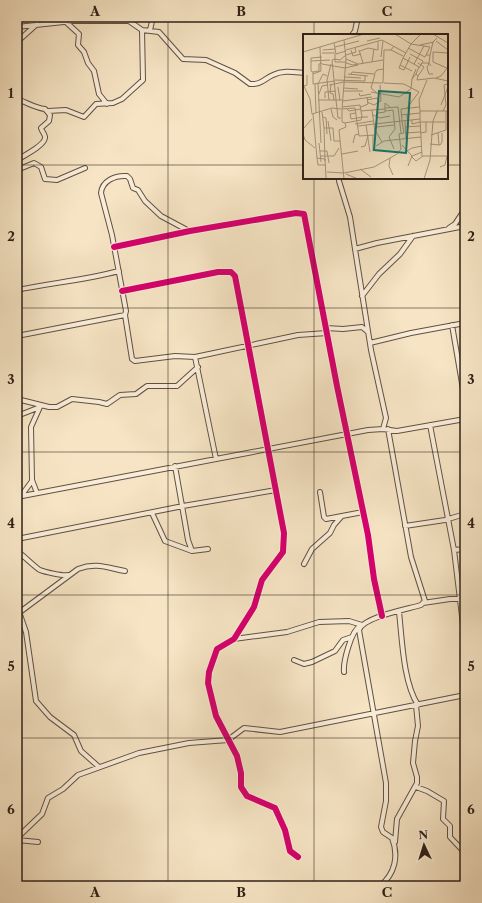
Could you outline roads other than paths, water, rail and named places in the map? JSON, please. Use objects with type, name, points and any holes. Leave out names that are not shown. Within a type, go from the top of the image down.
[{"type":"street","points":[[36,17],[37,24]]},
{"type":"street","points":[[150,30],[153,17]]},
{"type":"street","points":[[353,34],[355,31],[358,17]]},
{"type":"street","points":[[17,27],[37,24],[108,19],[129,21],[142,30],[159,32],[183,59],[206,60],[234,73],[250,84],[262,82],[272,75],[287,70],[303,73]]},
{"type":"street","points":[[67,23],[79,34],[78,46],[84,52],[88,63],[94,71],[98,94],[107,104]]},
{"type":"street","points":[[17,42],[37,24]]},
{"type":"street","points":[[17,99],[48,111],[66,110],[84,117],[96,104],[107,104],[122,99],[143,80],[142,30]]},
{"type":"street","points":[[17,160],[40,146],[44,141],[45,138],[42,128],[49,120],[48,111]]},
{"type":"street","points":[[17,170],[30,163],[38,164],[45,179],[52,181],[86,168]]},
{"type":"street","points":[[190,231],[161,216],[154,207],[145,201],[138,190],[133,188],[130,179],[127,176],[116,177],[107,181],[102,187],[101,193],[119,271],[132,359],[134,361],[175,356],[195,357],[327,330],[362,327],[369,332]]},
{"type":"street","points":[[339,181],[350,217],[370,343],[386,418],[386,429],[414,569],[424,597],[423,604]]},
{"type":"street","points":[[447,230],[455,224],[465,209]]},
{"type":"street","points":[[114,247],[190,231],[296,213],[304,214],[382,616]]},
{"type":"street","points":[[355,249],[358,247],[465,226]]},
{"type":"street","points":[[362,296],[379,274],[400,254],[413,236]]},
{"type":"street","points":[[17,290],[56,282],[79,281],[119,271]]},
{"type":"street","points":[[122,291],[218,272],[231,272],[235,276],[284,533],[283,552],[262,580],[258,601],[234,639]]},
{"type":"street","points":[[17,336],[125,316]]},
{"type":"street","points":[[370,343],[465,323]]},
{"type":"street","points":[[452,326],[465,401]]},
{"type":"street","points":[[195,357],[216,459]]},
{"type":"street","points":[[17,399],[49,407],[57,407],[72,399],[107,404],[120,395],[136,394],[147,386],[177,386],[198,367]]},
{"type":"street","points":[[17,416],[41,406]]},
{"type":"street","points":[[38,493],[32,480],[31,427],[41,406]]},
{"type":"street","points":[[19,496],[347,433],[386,429],[397,431],[465,419]]},
{"type":"street","points":[[430,425],[462,599],[465,642]]},
{"type":"street","points":[[174,466],[183,506],[188,540],[192,551]]},
{"type":"street","points":[[19,496],[32,480]]},
{"type":"street","points":[[17,539],[183,506],[276,490]]},
{"type":"street","points":[[320,492],[324,517],[329,519],[363,512]]},
{"type":"street","points":[[152,513],[163,538],[192,551],[208,549]]},
{"type":"street","points":[[405,526],[448,519],[465,514]]},
{"type":"street","points":[[304,564],[312,549],[330,533],[341,516]]},
{"type":"street","points":[[454,550],[465,549]]},
{"type":"street","points":[[17,551],[26,557],[39,570],[58,575],[70,575]]},
{"type":"street","points":[[20,612],[78,569],[92,564],[125,571]]},
{"type":"street","points":[[344,672],[343,666],[354,630],[382,616],[423,604],[462,599]]},
{"type":"street","points":[[17,606],[20,612],[28,646],[36,701],[50,717],[74,735],[81,751],[99,767]]},
{"type":"street","points":[[380,886],[392,870],[396,860],[395,845],[397,819],[416,787],[417,777],[413,763],[418,726],[417,705],[404,663],[399,612]]},
{"type":"street","points":[[298,857],[290,850],[285,830],[275,808],[247,796],[243,790],[237,756],[228,740],[213,705],[208,683],[209,672],[217,649],[234,639],[287,632],[319,622],[349,621],[361,626]]},
{"type":"street","points":[[361,626],[359,632],[373,713],[378,731],[386,783],[385,809],[381,827],[383,832],[392,838],[395,845]]},
{"type":"street","points":[[294,660],[304,664],[312,662],[335,651],[342,640],[352,637]]},
{"type":"street","points":[[17,839],[42,814],[48,798],[52,794],[63,789],[78,775],[129,756],[168,746],[228,740],[244,728],[280,732],[465,695]]},
{"type":"street","points":[[416,787],[444,801],[443,819],[450,826],[451,840],[465,853]]},
{"type":"street","points":[[17,839],[38,842]]}]
